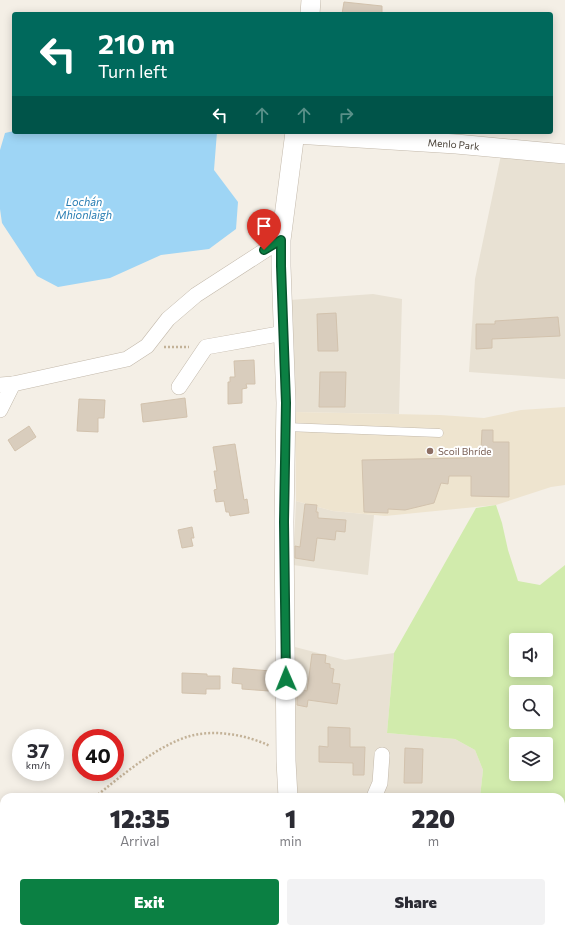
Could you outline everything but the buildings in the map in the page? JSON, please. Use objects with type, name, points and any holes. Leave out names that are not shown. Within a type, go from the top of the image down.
[{"type":"street","points":[[310,12],[312,0]]},
{"type":"street","points":[[288,793],[286,755],[284,530],[286,427],[281,240],[295,134]]},
{"type":"street","name":"Menlo Park","points":[[310,134],[456,144],[565,154]]},
{"type":"street","points":[[0,410],[6,384],[127,359],[147,346],[168,319],[196,295],[281,240]]},
{"type":"street","points":[[179,387],[206,347],[284,334]]},
{"type":"street","points":[[376,793],[380,783],[382,755]]},
{"type":"lane","points":[[286,427],[439,433]]},
{"type":"path","points":[[147,346],[206,347]]},
{"type":"path","points":[[100,793],[144,760],[172,743],[191,736],[222,732],[256,739],[286,755]]},
{"type":"shaded area","points":[[501,155],[565,162],[565,379],[469,372],[475,279]]},
{"type":"shaded area","points":[[373,294],[402,299],[399,414],[295,412],[290,300]]},
{"type":"shaded area","name":"Scoil Bhríde","points":[[565,407],[565,485],[551,487],[496,505],[385,516],[333,511],[296,501],[295,412],[440,415],[484,418],[521,410]]},
{"type":"shaded area","points":[[296,501],[333,511],[374,515],[368,575],[293,565]]},
{"type":"shaded area","points":[[295,647],[345,660],[394,653],[387,733],[455,739],[475,750],[483,770],[480,793],[296,793]]},
{"type":"green space","points":[[496,505],[518,581],[540,585],[565,565],[565,793],[480,793],[483,770],[475,750],[455,739],[387,733],[394,653],[476,508]]},
{"type":"water","name":"Lochán Mhionlaigh","points":[[12,131],[12,134],[217,134],[214,170],[238,202],[236,229],[209,249],[161,255],[110,278],[58,287],[37,276],[2,223],[0,209],[0,150],[5,133]]},
{"type":"place","name":"Scoil Bhríde","points":[[430,451]]},
{"type":"route","points":[[264,250],[281,240],[286,403],[284,522],[286,679]]}]
